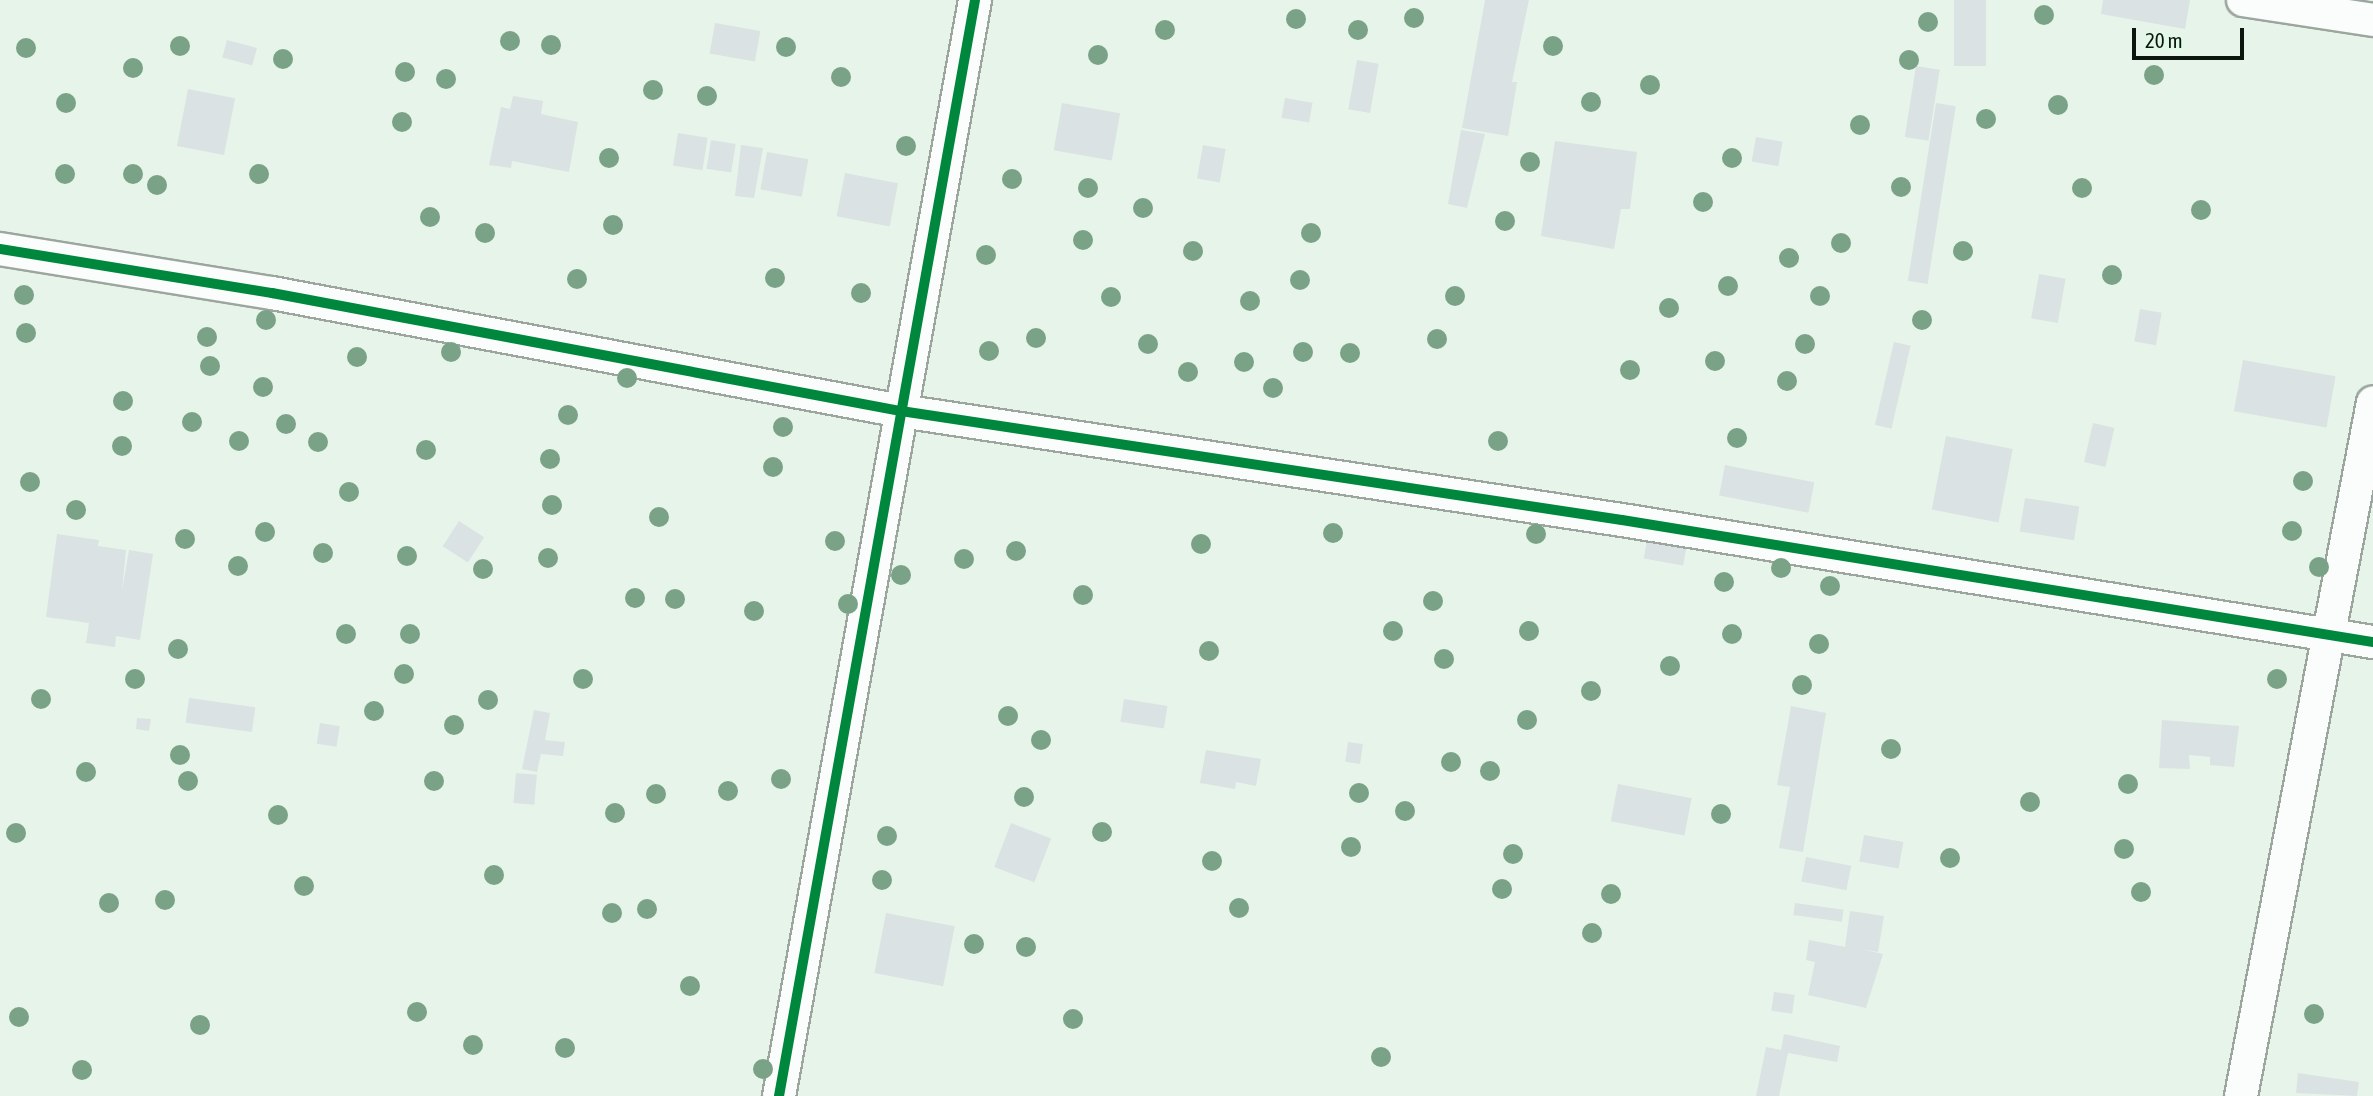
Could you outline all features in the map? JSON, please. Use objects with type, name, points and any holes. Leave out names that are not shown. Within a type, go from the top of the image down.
[{"type":"street","points":[[779,1096],[975,0]]},
{"type":"street","points":[[2243,0],[2373,20]]},
{"type":"street","points":[[0,249],[272,293],[901,411],[1622,520],[2373,642]]},
{"type":"street","points":[[2241,1096],[2373,402]]},
{"type":"building","points":[[1485,0],[1529,0],[1512,82],[1517,82],[1508,136],[1462,128]]},
{"type":"building","points":[[1954,0],[1986,0],[1986,66],[1954,66]]},
{"type":"building","points":[[2103,0],[2190,0],[2185,29],[2101,14]]},
{"type":"building","points":[[715,23],[760,31],[755,62],[710,54]]},
{"type":"building","points":[[227,40],[257,48],[252,65],[222,57]]},
{"type":"building","points":[[1357,60],[1379,64],[1370,113],[1348,109]]},
{"type":"building","points":[[1916,66],[1940,70],[1928,141],[1905,137]]},
{"type":"building","points":[[188,89],[235,98],[224,155],[177,146]]},
{"type":"building","points":[[513,96],[543,101],[541,114],[578,122],[569,172],[512,161],[511,168],[489,165],[501,107],[510,109]]},
{"type":"building","points":[[1285,98],[1313,103],[1309,123],[1282,118]]},
{"type":"building","points":[[1062,103],[1120,113],[1112,161],[1054,150]]},
{"type":"building","points":[[1936,103],[1956,106],[1928,284],[1908,281]]},
{"type":"building","points":[[1461,130],[1485,134],[1467,208],[1448,204]]},
{"type":"building","points":[[678,133],[708,138],[702,170],[673,166]]},
{"type":"building","points":[[1756,137],[1783,142],[1778,166],[1752,162]]},
{"type":"building","points":[[711,140],[736,144],[731,173],[706,169]]},
{"type":"building","points":[[1555,141],[1637,152],[1630,209],[1621,209],[1614,249],[1541,236]]},
{"type":"building","points":[[741,145],[763,148],[754,198],[735,196]]},
{"type":"building","points":[[1203,145],[1226,149],[1220,182],[1197,178]]},
{"type":"building","points":[[767,152],[808,159],[802,197],[760,189]]},
{"type":"building","points":[[845,173],[898,183],[890,226],[837,216]]},
{"type":"building","points":[[2039,274],[2066,279],[2058,323],[2031,318]]},
{"type":"building","points":[[2140,309],[2162,313],[2156,345],[2134,341]]},
{"type":"building","points":[[1894,342],[1911,346],[1891,429],[1875,425]]},
{"type":"building","points":[[2243,360],[2336,376],[2327,428],[2234,411]]},
{"type":"building","points":[[2093,423],[2114,428],[2105,467],[2084,462]]},
{"type":"building","points":[[1946,436],[2013,449],[1998,523],[1932,510]]},
{"type":"building","points":[[1725,465],[1814,482],[1808,513],[1719,495]]},
{"type":"building","points":[[2025,498],[2079,507],[2074,540],[2020,532]]},
{"type":"building","points":[[459,521],[484,537],[468,562],[443,546]]},
{"type":"building","points":[[1649,529],[1688,536],[1683,565],[1644,559]]},
{"type":"building","points":[[57,534],[99,540],[98,546],[126,550],[122,591],[129,550],[153,554],[140,640],[116,636],[115,647],[86,643],[89,623],[46,617]]},
{"type":"building","points":[[189,698],[255,707],[252,732],[186,723]]},
{"type":"building","points":[[1124,699],[1167,706],[1164,729],[1120,722]]},
{"type":"building","points":[[1791,706],[1826,713],[1803,852],[1779,848],[1790,787],[1777,785]]},
{"type":"building","points":[[534,710],[550,713],[545,740],[565,742],[563,756],[541,754],[537,772],[522,769]]},
{"type":"building","points":[[137,718],[151,719],[149,731],[136,729]]},
{"type":"building","points":[[2162,720],[2239,726],[2234,767],[2210,765],[2210,757],[2189,755],[2190,769],[2159,768]]},
{"type":"building","points":[[320,723],[340,726],[336,747],[317,744]]},
{"type":"building","points":[[1348,742],[1363,744],[1360,764],[1345,762]]},
{"type":"building","points":[[1206,750],[1261,759],[1256,786],[1236,782],[1235,789],[1200,783]]},
{"type":"building","points":[[516,773],[537,775],[534,805],[513,803]]},
{"type":"building","points":[[1618,784],[1692,798],[1684,836],[1611,821]]},
{"type":"building","points":[[1011,823],[1051,838],[1034,882],[994,867]]},
{"type":"building","points":[[1864,835],[1903,842],[1899,869],[1859,862]]},
{"type":"building","points":[[1806,857],[1851,866],[1846,890],[1801,882]]},
{"type":"building","points":[[1795,903],[1844,910],[1842,922],[1793,915]]},
{"type":"building","points":[[1850,911],[1884,916],[1878,952],[1861,949],[1883,954],[1866,1008],[1808,995],[1815,962],[1806,960],[1809,940],[1845,947]]},
{"type":"building","points":[[886,913],[955,926],[943,986],[874,973]]},
{"type":"building","points":[[1774,992],[1795,995],[1792,1014],[1771,1011]]},
{"type":"building","points":[[1784,1034],[1840,1046],[1837,1062],[1788,1053],[1779,1096],[1756,1096],[1766,1047],[1781,1050]]},
{"type":"building","points":[[2298,1073],[2359,1082],[2357,1096],[2296,1093]]},
{"type":"cycle path","points":[[779,1096],[975,0]]},
{"type":"cycle path","points":[[0,249],[272,293],[901,411],[1622,520],[2373,642]]}]
